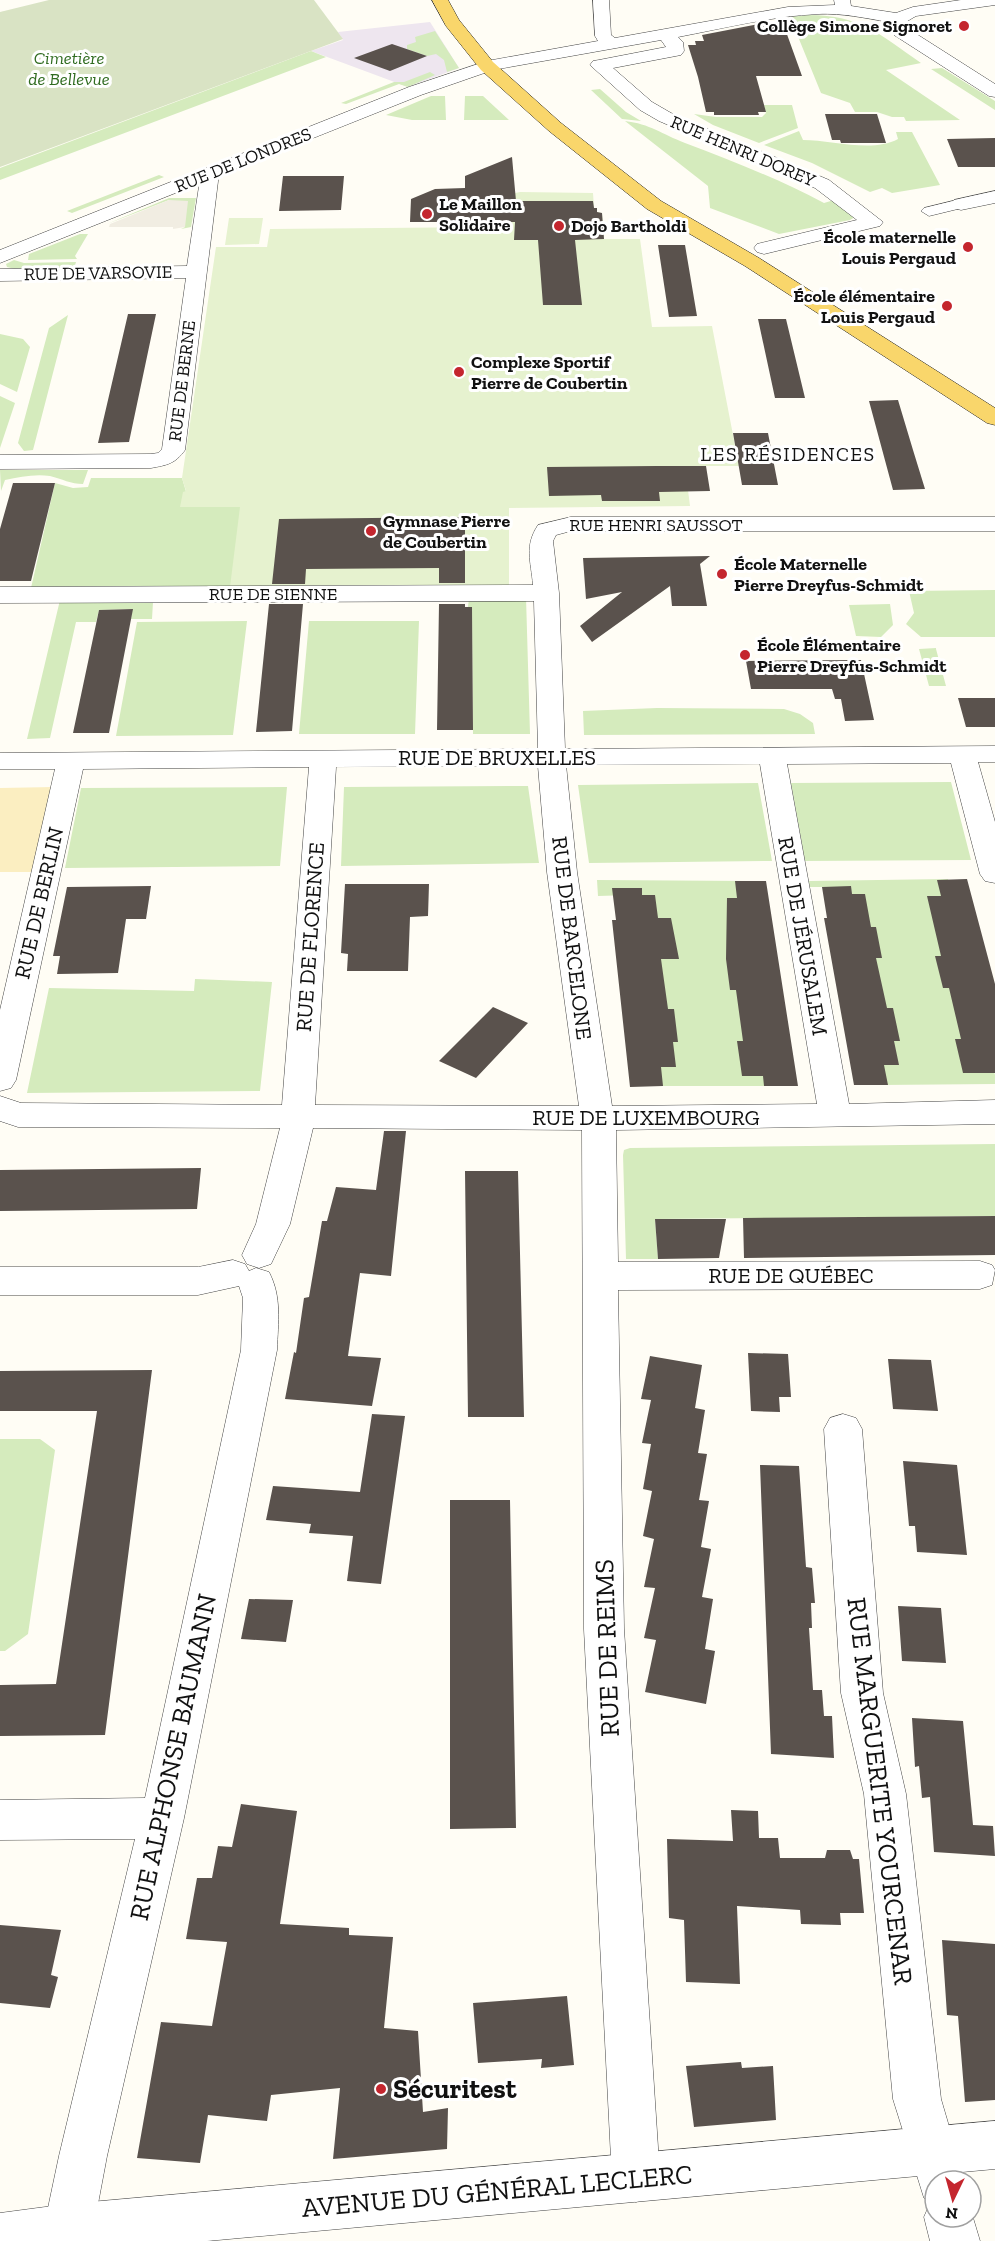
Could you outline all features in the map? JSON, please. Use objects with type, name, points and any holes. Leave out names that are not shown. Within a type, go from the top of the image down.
[{"type":"main road","points":[[440,0],[452,22],[496,64],[555,127],[654,205],[752,262],[995,418]]},
{"type":"main road","points":[[471,20],[496,64],[671,203],[764,248],[876,318]]},
{"type":"street","points":[[601,0],[603,36],[610,43]]},
{"type":"street","points":[[994,0],[913,12],[897,18],[896,23],[900,30],[995,92]]},
{"type":"street","name":"RUE DE LONDRES","points":[[0,257],[415,91],[496,64],[788,12],[843,5],[897,18]]},
{"type":"street","name":"RUE HENRI DOREY","points":[[664,34],[674,42],[675,51],[599,65],[646,106],[665,117],[822,184],[873,222],[764,248]]},
{"type":"street","name":"RUE DE BERNE","points":[[0,462],[152,461],[166,458],[173,450],[210,173]]},
{"type":"street","points":[[929,211],[995,196]]},
{"type":"street","name":"RUE DE VARSOVIE","points":[[0,275],[196,272]]},
{"type":"street","name":"RUE HENRI SAUSSOT","points":[[552,757],[546,594],[541,541],[547,530],[555,526],[571,524],[995,524]]},
{"type":"street","name":"RUE DE SIENNE","points":[[0,595],[546,594]]},
{"type":"street","points":[[962,754],[995,874]]},
{"type":"street","name":"RUE DE BRUXELLES","points":[[0,761],[995,754]]},
{"type":"street","name":"RUE DE JÉRUSALEM","points":[[772,755],[835,1116]]},
{"type":"street","name":"RUE DE BARCELONE","points":[[552,757],[562,872],[596,1118]]},
{"type":"street","name":"RUE DE FLORENCE","points":[[297,1115],[322,759]]},
{"type":"street","name":"RUE DE BERLIN","points":[[0,1080],[71,761]]},
{"type":"street","points":[[0,1108],[18,1115],[297,1115],[296,1136],[273,1224],[249,1270],[198,1281],[0,1281]]},
{"type":"street","name":"RUE DE LUXEMBOURG","points":[[297,1115],[596,1118],[995,1112]]},
{"type":"street","name":"RUE DE REIMS","points":[[596,1118],[599,1130],[604,1629],[636,2178]]},
{"type":"street","name":"RUE ALPHONSE BAUMANN","points":[[67,2235],[162,1818],[259,1350],[261,1298],[249,1270]]},
{"type":"street","name":"RUE DE QUÉBEC","points":[[601,1276],[980,1275]]},
{"type":"street","name":"RUE MARGUERITE YOURCENAR","points":[[843,1429],[862,1693],[885,1794],[917,2099],[937,2166]]},
{"type":"street","points":[[0,1820],[162,1818]]},
{"type":"street","name":"AVENUE DU GÉNÉRAL LECLERC","points":[[0,2238],[67,2235],[636,2178],[937,2166],[995,2145]]},
{"type":"shaded area","points":[[430,22],[459,68],[408,87],[311,51],[343,40],[338,32]]},
{"type":"shaded area","points":[[169,200],[188,201],[185,227],[173,229],[173,227],[109,227],[110,224]]},
{"type":"green space","name":"Cimetière de Bellevue","points":[[49,0],[314,0],[343,39],[0,167],[0,12]]},
{"type":"green space","points":[[827,16],[856,23],[869,28],[894,44],[921,63],[886,70],[960,120],[906,121],[904,117],[892,117],[877,112],[855,112],[850,103],[821,93],[790,17]]},
{"type":"green space","points":[[435,31],[459,68],[447,72],[444,60],[436,54],[427,56],[407,49],[407,45],[416,42],[415,37]]},
{"type":"green space","points":[[311,51],[326,57],[0,180],[0,168]]},
{"type":"green space","points":[[942,68],[995,101],[995,110],[931,69]]},
{"type":"green space","points":[[430,72],[435,75],[408,87],[399,84],[346,104],[341,103],[394,82],[404,82]]},
{"type":"green space","points":[[600,89],[626,112],[641,121],[622,119],[591,90]]},
{"type":"green space","points":[[431,96],[445,96],[446,120],[412,120],[386,115]]},
{"type":"green space","points":[[465,96],[483,96],[509,120],[464,120]]},
{"type":"green space","points":[[764,105],[792,105],[798,128],[759,143],[713,125],[694,114],[716,117],[762,117],[766,113]]},
{"type":"green space","points":[[625,121],[649,127],[773,178],[824,203],[834,200],[855,217],[850,220],[779,234],[710,208],[708,186]]},
{"type":"green space","points":[[799,131],[803,140],[852,145],[888,143],[898,139],[896,132],[912,132],[940,185],[892,193],[882,188],[870,192],[812,163],[764,145]]},
{"type":"green space","points":[[159,175],[164,177],[72,213],[67,211]]},
{"type":"green space","name":"Complexe Sportif Pierre de Coubertin","points":[[520,192],[593,193],[594,208],[597,208],[595,212],[602,213],[604,239],[640,239],[652,327],[712,326],[739,466],[685,466],[690,506],[509,508],[509,585],[230,587],[240,507],[180,507],[183,492],[186,491],[182,478],[216,247],[267,247],[270,229],[492,227],[490,198]]},
{"type":"green space","points":[[169,198],[196,198],[191,227],[181,229],[185,227],[169,200],[107,224]]},
{"type":"green space","points":[[229,218],[263,218],[259,244],[225,245]]},
{"type":"green space","points":[[80,234],[88,234],[75,256],[77,259],[28,260],[29,254]]},
{"type":"green space","points":[[14,260],[24,263],[76,262],[74,269],[7,267],[6,264]]},
{"type":"green space","points":[[68,315],[33,450],[24,451],[18,443],[49,328]]},
{"type":"green space","points":[[0,334],[23,339],[30,347],[17,392],[0,384]]},
{"type":"green space","points":[[0,396],[15,403],[0,448]]},
{"type":"green space","points":[[0,470],[88,470],[83,484],[50,476],[33,476],[5,480],[1,491]]},
{"type":"green space","points":[[91,478],[182,478],[187,495],[265,495],[254,587],[31,588],[55,483],[73,488],[88,487]]},
{"type":"green space","points":[[995,590],[995,637],[921,637],[906,624],[914,613],[909,591]]},
{"type":"green space","points":[[526,597],[530,734],[473,734],[472,608],[468,607],[469,598]]},
{"type":"green space","points":[[60,600],[153,602],[152,619],[131,619],[132,609],[99,610],[96,622],[76,622],[50,738],[27,739]]},
{"type":"green space","points":[[890,604],[893,625],[881,637],[856,636],[849,605]]},
{"type":"green space","points":[[247,621],[233,735],[116,736],[137,622]]},
{"type":"green space","points":[[309,621],[419,621],[415,734],[299,734]]},
{"type":"green space","points":[[936,648],[946,686],[929,686],[919,649]]},
{"type":"green space","points":[[657,708],[784,709],[800,714],[813,723],[815,734],[584,735],[583,711]]},
{"type":"green space","points":[[951,782],[971,860],[805,861],[791,783]]},
{"type":"green space","points":[[758,783],[772,861],[589,863],[578,785]]},
{"type":"green space","points":[[528,786],[539,863],[341,866],[344,787]]},
{"type":"green space","points":[[287,787],[280,866],[65,868],[81,788]]},
{"type":"green space","points":[[948,879],[995,1075],[995,1084],[880,1085],[839,887],[810,887],[809,881]]},
{"type":"green space","points":[[597,880],[748,881],[775,1086],[655,1086],[631,895],[598,896]]},
{"type":"green space","points":[[195,979],[272,982],[260,1091],[27,1093],[49,988],[194,991]]},
{"type":"green space","points":[[995,1144],[995,1216],[655,1219],[658,1259],[626,1259],[623,1155],[624,1150],[630,1148]]},
{"type":"green space","points":[[0,1439],[40,1439],[55,1450],[28,1634],[5,1651],[0,1651]]},
{"type":"sand","points":[[54,787],[35,872],[0,872],[0,788]]},
{"type":"building","points":[[769,22],[784,26],[802,76],[756,76],[766,112],[758,112],[759,115],[714,115],[714,112],[706,112],[688,45],[696,45],[695,41],[704,41],[702,35]]},
{"type":"building","points":[[392,44],[427,56],[390,71],[354,58]]},
{"type":"building","points":[[825,114],[877,114],[886,143],[841,143],[840,140],[832,140]]},
{"type":"building","points":[[995,138],[995,167],[958,167],[947,139]]},
{"type":"building","points":[[512,157],[516,201],[593,201],[597,212],[602,213],[604,239],[575,240],[582,305],[543,305],[538,240],[514,240],[515,222],[410,222],[411,199],[435,189],[465,188],[465,176]]},
{"type":"building","points":[[283,176],[344,176],[341,210],[279,211]]},
{"type":"building","points":[[658,245],[685,245],[697,316],[669,317]]},
{"type":"building","points":[[128,314],[156,314],[129,442],[98,443]]},
{"type":"building","points":[[758,319],[786,319],[805,398],[775,398]]},
{"type":"building","points":[[898,400],[925,489],[893,490],[869,401]]},
{"type":"building","points":[[733,433],[768,433],[778,485],[742,485]]},
{"type":"building","points":[[706,466],[710,491],[659,492],[660,501],[602,501],[601,495],[549,496],[547,467]]},
{"type":"building","points":[[13,483],[55,483],[31,581],[0,581],[0,529]]},
{"type":"building","name":"Gymnase Pierre de Coubertin","points":[[465,517],[465,583],[439,583],[439,568],[306,569],[305,584],[272,584],[279,519]]},
{"type":"building","points":[[710,556],[700,564],[707,606],[672,606],[670,586],[592,642],[580,626],[622,592],[586,599],[583,558]]},
{"type":"building","points":[[269,604],[303,604],[292,731],[256,732]]},
{"type":"building","points":[[439,604],[465,604],[465,607],[472,607],[473,730],[437,730]]},
{"type":"building","points":[[133,609],[109,733],[73,733],[99,610]]},
{"type":"building","points":[[861,660],[874,720],[845,721],[841,699],[835,699],[832,689],[751,689],[746,661]]},
{"type":"building","points":[[958,698],[995,698],[995,727],[966,727]]},
{"type":"building","points":[[967,879],[995,984],[995,1073],[963,1073],[955,1039],[961,1039],[949,988],[943,988],[935,956],[941,956],[927,896],[941,896],[937,880]]},
{"type":"building","points":[[735,881],[766,881],[798,1086],[764,1086],[763,1076],[742,1076],[737,1041],[743,1041],[736,990],[730,990],[726,959],[727,898],[737,898]]},
{"type":"building","points":[[345,884],[429,884],[428,916],[410,917],[408,971],[347,971],[348,954],[341,953]]},
{"type":"building","points":[[151,886],[146,919],[126,919],[118,973],[57,974],[60,956],[53,956],[67,887]]},
{"type":"building","points":[[851,886],[852,894],[865,894],[871,927],[876,927],[882,958],[876,958],[887,1008],[893,1008],[900,1041],[894,1041],[899,1065],[884,1065],[888,1085],[854,1085],[824,918],[827,918],[822,887]]},
{"type":"building","points":[[612,888],[642,888],[642,895],[655,895],[658,918],[671,918],[679,959],[661,959],[668,1009],[674,1009],[678,1042],[673,1042],[676,1067],[661,1067],[663,1086],[630,1087],[612,920],[616,920]]},
{"type":"building","points":[[493,1007],[528,1023],[476,1078],[439,1061]]},
{"type":"building","points":[[384,1131],[406,1131],[391,1276],[360,1273],[348,1356],[381,1358],[372,1406],[285,1399],[294,1352],[296,1353],[304,1298],[309,1297],[322,1221],[327,1221],[336,1187],[376,1190]]},
{"type":"building","points":[[201,1168],[197,1209],[0,1211],[0,1170]]},
{"type":"building","points":[[465,1171],[518,1171],[524,1417],[468,1417]]},
{"type":"building","points":[[995,1216],[995,1255],[744,1258],[743,1218]]},
{"type":"building","points":[[655,1219],[726,1219],[719,1258],[658,1259]]},
{"type":"building","points":[[748,1353],[788,1354],[791,1397],[779,1397],[780,1412],[751,1411]]},
{"type":"building","points":[[650,1356],[702,1365],[695,1408],[705,1410],[698,1453],[707,1454],[699,1500],[709,1501],[701,1547],[711,1549],[702,1597],[713,1599],[705,1649],[715,1651],[706,1704],[645,1692],[656,1640],[644,1638],[655,1588],[644,1587],[654,1539],[643,1536],[652,1491],[643,1489],[651,1444],[642,1443],[651,1400],[641,1399]]},
{"type":"building","points":[[888,1359],[931,1360],[938,1411],[893,1409]]},
{"type":"building","points":[[152,1370],[105,1735],[0,1736],[0,1685],[56,1684],[97,1411],[0,1411],[0,1371]]},
{"type":"building","points":[[372,1414],[405,1416],[381,1584],[347,1581],[353,1536],[309,1533],[311,1524],[266,1520],[273,1486],[360,1492]]},
{"type":"building","points":[[903,1461],[957,1465],[967,1555],[917,1552],[915,1526],[909,1526]]},
{"type":"building","points":[[760,1465],[799,1466],[806,1567],[812,1568],[815,1603],[811,1603],[812,1628],[809,1628],[813,1690],[822,1690],[824,1716],[832,1716],[834,1758],[771,1754]]},
{"type":"building","points":[[450,1500],[510,1500],[516,1828],[450,1829]]},
{"type":"building","points":[[249,1599],[293,1600],[286,1642],[241,1639]]},
{"type":"building","points":[[898,1606],[941,1608],[946,1663],[902,1661]]},
{"type":"building","points":[[912,1718],[963,1721],[973,1825],[993,1826],[995,1856],[934,1852],[930,1797],[922,1798],[919,1766],[915,1767]]},
{"type":"building","points":[[241,1804],[297,1811],[280,1924],[349,1928],[349,1935],[393,1937],[384,2028],[418,2031],[423,2112],[448,2108],[447,2149],[333,2159],[340,2088],[271,2095],[267,2121],[208,2115],[200,2163],[137,2158],[161,2022],[212,2026],[227,1942],[186,1939],[197,1878],[212,1878],[218,1846],[232,1847]]},
{"type":"building","points":[[731,1810],[758,1811],[759,1838],[778,1838],[780,1858],[825,1858],[827,1850],[850,1850],[853,1859],[859,1859],[864,1913],[840,1913],[841,1925],[801,1924],[800,1910],[737,1906],[740,1984],[686,1982],[684,1920],[669,1918],[667,1839],[733,1841]]},
{"type":"building","points":[[0,1925],[61,1930],[51,1975],[58,1977],[50,2008],[0,2003]]},
{"type":"building","points":[[942,1940],[995,1944],[995,2100],[965,2102],[958,2016],[947,2015]]},
{"type":"building","points":[[567,1996],[574,2065],[541,2068],[542,2059],[478,2063],[473,2003]]},
{"type":"building","points":[[741,2062],[742,2068],[773,2066],[776,2120],[694,2127],[686,2066]]},
{"type":"place","name":"Collège Simone Signoret","points":[[964,26]]},
{"type":"place","name":"Le Maillon Solidaire","points":[[427,214]]},
{"type":"place","name":"Dojo Bartholdi","points":[[559,226]]},
{"type":"place","name":"École maternelle Louis Pergaud","points":[[968,247]]},
{"type":"place","name":"École élémentaire Louis Pergaud","points":[[947,306]]},
{"type":"place","name":"Complexe Sportif Pierre de Coubertin","points":[[459,372]]},
{"type":"place","name":"Gymnase Pierre de Coubertin","points":[[371,531]]},
{"type":"place","name":"École Maternelle Pierre Dreyfus-Schmidt","points":[[722,574]]},
{"type":"place","name":"École Élémentaire Pierre Dreyfus-Schmidt","points":[[745,655]]},
{"type":"place","name":"Sécuritest","points":[[381,2089]]},
{"type":"district","name":"LES RÉSIDENCES","points":[[788,454]]}]
